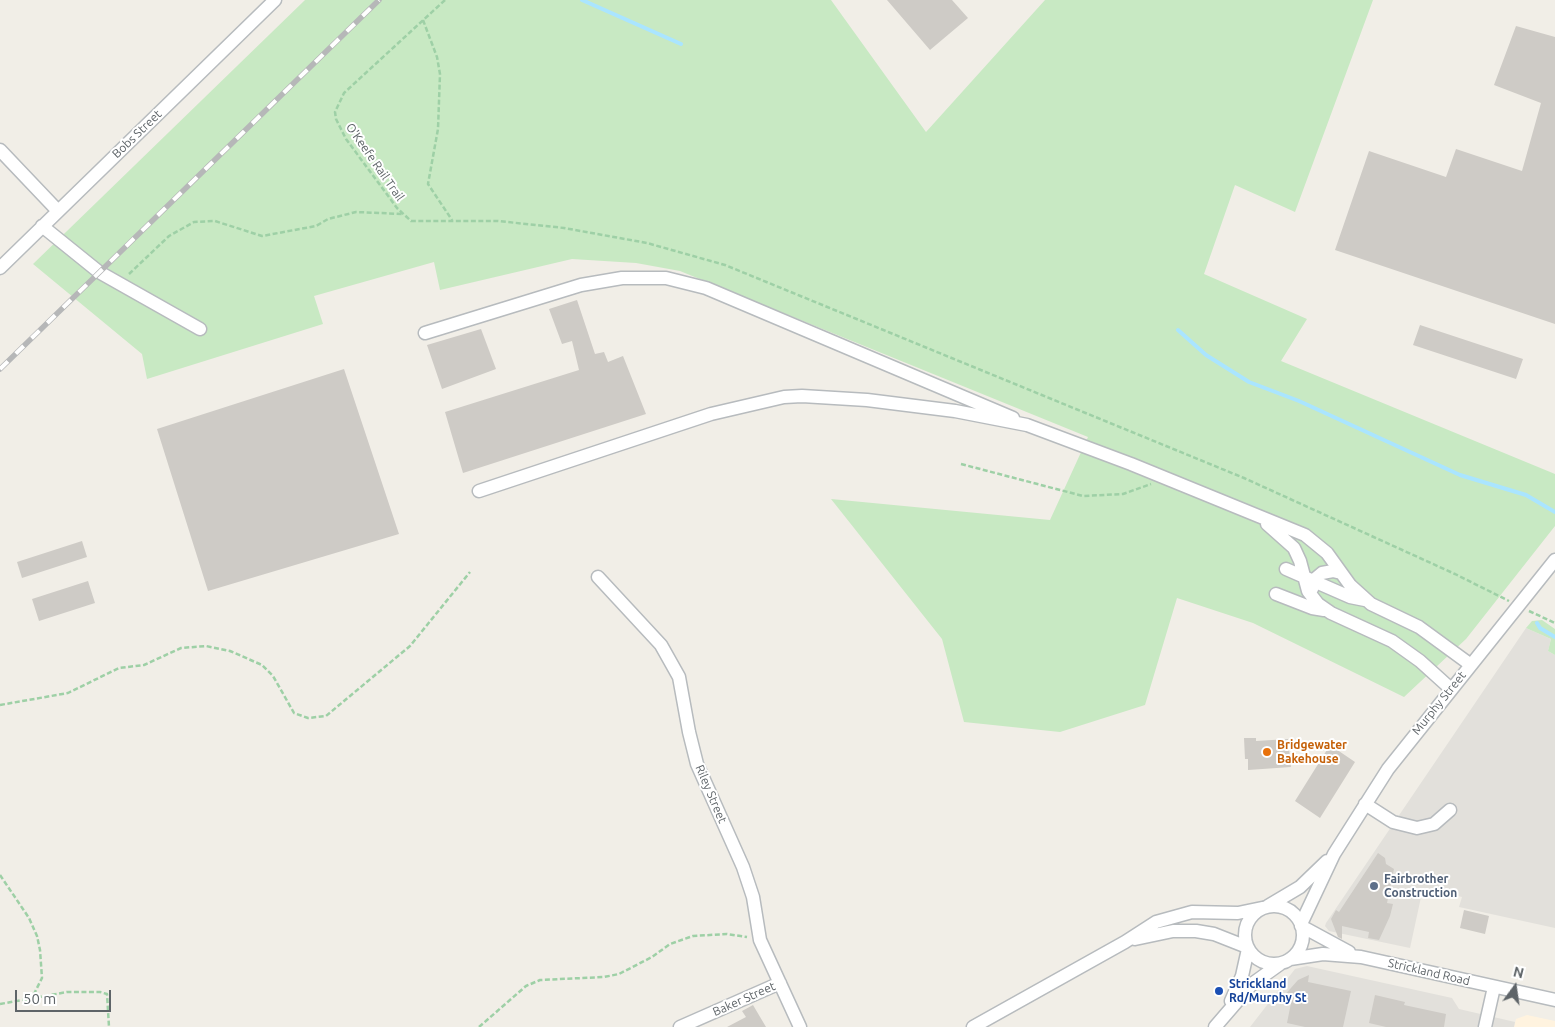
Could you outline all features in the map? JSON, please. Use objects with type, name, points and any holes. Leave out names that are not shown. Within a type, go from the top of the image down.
[{"type":"street","name":"Bobs Street","points":[[0,268],[275,0]]},
{"type":"street","points":[[0,150],[58,211]]},
{"type":"street","points":[[42,226],[74,254],[118,284],[200,329]]},
{"type":"street","points":[[425,333],[581,285],[622,278],[666,278],[706,288],[1027,425],[1164,478],[1258,518],[1296,531],[1310,538],[1327,553],[1341,573],[1368,601]]},
{"type":"street","points":[[479,490],[711,414],[784,397],[802,396],[867,400],[955,411],[1027,425]]},
{"type":"street","points":[[1258,518],[1294,548],[1309,579],[1308,591],[1320,605],[1392,641],[1420,661],[1451,689]]},
{"type":"street","name":"Murphy Street","points":[[1301,925],[1334,854],[1388,769],[1555,560]]},
{"type":"street","points":[[1286,569],[1356,599],[1368,601],[1419,627],[1471,665]]},
{"type":"street","points":[[1309,579],[1326,572],[1341,573]]},
{"type":"street","name":"Riley Street","points":[[598,577],[661,645],[679,677],[697,764],[746,875],[753,897],[760,940],[800,1027]]},
{"type":"street","points":[[1276,594],[1312,608],[1320,605]]},
{"type":"street","points":[[1365,804],[1393,822],[1417,828],[1434,824],[1450,810]]},
{"type":"street","name":"Murphy Street","points":[[1265,908],[1300,888],[1334,854]]},
{"type":"street","points":[[1223,1016],[1240,983],[1248,948],[1245,935],[1247,924],[1253,915],[1265,908]]},
{"type":"street","points":[[973,1027],[1125,942],[1156,922],[1177,915],[1203,911],[1245,912],[1265,908],[1287,910],[1301,925],[1301,944],[1286,961],[1258,978],[1215,1027]]},
{"type":"street","name":"Strickland Road","points":[[1301,925],[1336,947],[1361,957]]},
{"type":"street","points":[[1125,942],[1173,931],[1196,931],[1214,934],[1248,948],[1263,961],[1286,961]]},
{"type":"street","name":"Strickland Road","points":[[1286,961],[1316,954],[1361,957],[1555,1000]]},
{"type":"street","name":"Baker Street","points":[[680,1027],[780,983]]},
{"type":"street","points":[[1486,1027],[1494,987]]},
{"type":"path","name":"O'Keefe Rail Trail","points":[[445,0],[344,93],[335,112],[336,119],[346,139],[402,214],[414,222],[475,220],[564,228],[619,236],[699,256],[749,273],[1244,478],[1455,574],[1555,623]]},
{"type":"path","points":[[423,20],[437,57],[440,74],[438,129],[428,184],[452,220]]},
{"type":"path","points":[[118,284],[170,236],[194,222],[215,222],[262,236],[316,226],[328,219],[356,212],[402,214]]},
{"type":"path","points":[[961,464],[1083,496],[1098,497],[1134,492],[1164,478]]},
{"type":"path","points":[[0,706],[68,693],[119,668],[144,665],[181,648],[206,646],[230,651],[262,665],[274,676],[294,713],[308,718],[326,716],[410,646],[470,572]]},
{"type":"path","points":[[0,875],[29,918],[37,936],[42,978],[33,996]]},
{"type":"path","points":[[479,1027],[526,986],[540,980],[604,977],[619,974],[670,944],[693,936],[727,934],[760,940]]},
{"type":"path","points":[[0,1004],[33,996],[75,991],[106,994],[109,1027]]},
{"type":"shaded area","points":[[1526,628],[1551,639],[1548,651],[1555,655],[1555,928],[1459,907],[1462,897],[1423,888],[1410,948],[1329,931],[1325,926],[1326,923]]},
{"type":"shaded area","points":[[1307,966],[1452,998],[1459,1009],[1515,1022],[1514,1027],[1250,1027],[1295,969]]},
{"type":"shaded area","points":[[1527,1015],[1555,1021],[1555,1027],[1514,1027],[1516,1019]]},
{"type":"green space","points":[[305,0],[831,0],[926,132],[1045,0],[1373,0],[1295,212],[1235,185],[1204,274],[1307,319],[1281,361],[1555,474],[1555,526],[1466,639],[1404,697],[1253,623],[1177,598],[1145,705],[1060,732],[964,722],[942,639],[831,499],[1050,520],[1088,437],[680,271],[636,263],[572,259],[440,290],[434,262],[314,296],[323,324],[147,379],[142,354],[33,264]]},
{"type":"green space","points":[[1542,620],[1555,629],[1555,655],[1548,651],[1551,639],[1526,628],[1532,621]]},
{"type":"building","points":[[887,0],[952,0],[968,18],[930,50]]},
{"type":"building","points":[[1516,26],[1555,37],[1555,324],[1335,250],[1369,151],[1446,177],[1456,149],[1522,171],[1541,103],[1494,85]]},
{"type":"building","points":[[577,300],[595,354],[604,352],[608,362],[623,356],[646,414],[463,473],[445,412],[579,370],[572,341],[562,344],[549,309]]},
{"type":"building","points":[[1420,325],[1523,359],[1516,379],[1413,345]]},
{"type":"building","points":[[481,329],[496,369],[442,389],[427,345]]},
{"type":"building","points":[[344,369],[399,534],[208,591],[157,429]]},
{"type":"building","points":[[82,541],[87,557],[22,578],[17,562]]},
{"type":"building","points":[[88,581],[95,603],[39,621],[32,599]]},
{"type":"building","name":"Bridgewater Bakehouse","points":[[1244,738],[1256,738],[1256,741],[1288,739],[1291,767],[1248,770],[1248,759],[1245,759]]},
{"type":"building","points":[[1330,745],[1355,762],[1320,818],[1295,801]]},
{"type":"building","name":"Fairbrother Construction","points":[[1378,853],[1385,858],[1386,864],[1394,869],[1387,903],[1393,904],[1390,916],[1379,940],[1368,938],[1369,932],[1342,926],[1342,939],[1338,937],[1331,919],[1336,910],[1339,912]]},
{"type":"building","points":[[1464,910],[1489,916],[1485,934],[1460,928]]},
{"type":"building","points":[[1309,975],[1308,982],[1351,991],[1343,1027],[1305,1027],[1287,1023],[1291,1003],[1283,997],[1298,980]]},
{"type":"building","points":[[1375,995],[1405,1002],[1404,1005],[1446,1014],[1444,1027],[1386,1027],[1369,1023]]},
{"type":"building","points":[[753,1005],[766,1027],[727,1027],[746,1017],[742,1011]]},
{"type":"waterway","points":[[582,0],[681,44]]},
{"type":"waterway","points":[[1178,330],[1206,355],[1249,382],[1299,401],[1460,475],[1526,495],[1555,512]]},
{"type":"waterway","points":[[1537,623],[1540,628],[1555,637]]},
{"type":"railway","points":[[0,369],[379,0]]},
{"type":"place","name":"Bridgewater Bakehouse","points":[[1267,752]]},
{"type":"place","name":"Fairbrother Construction","points":[[1374,886]]},
{"type":"place","name":"Strickland Rd/Murphy St","points":[[1219,991]]}]
